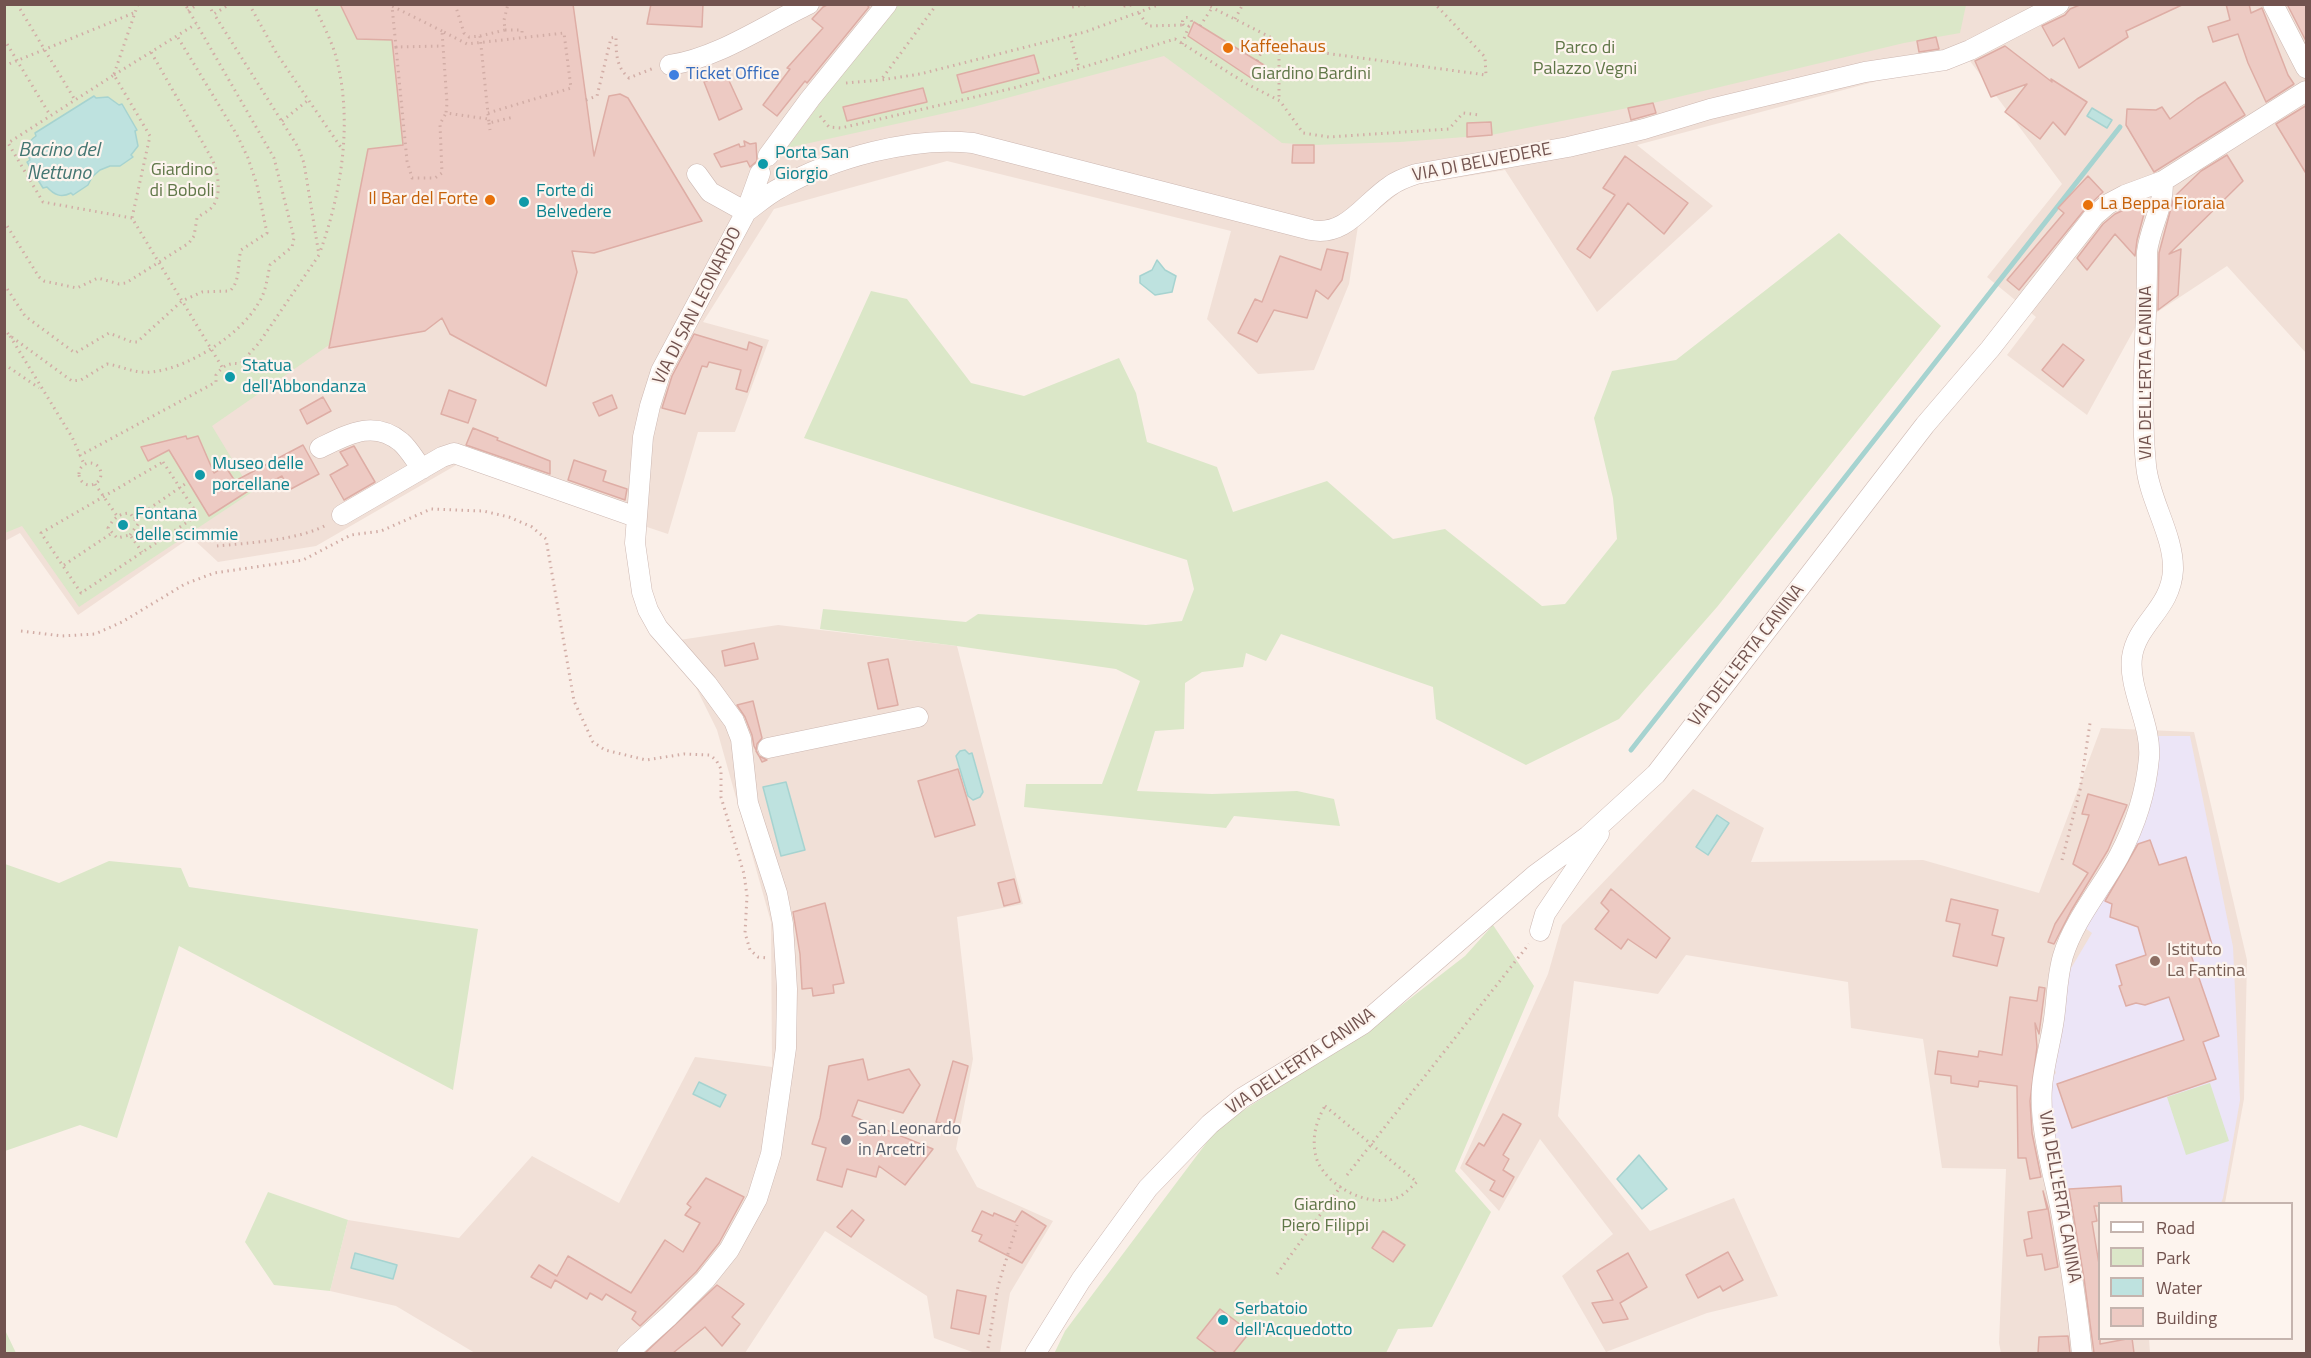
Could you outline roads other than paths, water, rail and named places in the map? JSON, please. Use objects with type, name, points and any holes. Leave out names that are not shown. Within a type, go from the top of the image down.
[{"type":"street","points":[[670,65],[683,63],[738,41],[809,4]]},
{"type":"street","name":"VIA DI SAN LEONARDO","points":[[627,1353],[705,1280],[729,1250],[757,1199],[771,1154],[786,1048],[786,957],[777,893],[748,803],[757,750],[706,684],[658,628],[648,610],[642,592],[635,543],[643,437],[661,371],[746,212],[764,165],[810,99],[887,4]]},
{"type":"street","name":"VIA DI BELVEDERE","points":[[746,212],[779,188],[841,161],[911,145],[959,141],[1311,230],[1328,231],[1346,225],[1389,186],[1416,174],[1568,147],[1634,132],[1710,109],[1865,72],[1945,60],[1970,50],[2060,4]]},
{"type":"street","points":[[2273,4],[2307,68]]},
{"type":"street","name":"VIA DELL'ERTA CANINA","points":[[1035,1353],[1081,1280],[1148,1188],[1210,1124],[1242,1098],[1363,1024],[1526,882],[1588,836],[1656,774],[1924,425],[1989,349],[2094,216],[2108,204],[2125,195],[2163,181],[2307,91]]},
{"type":"street","points":[[697,174],[710,192],[746,212]]},
{"type":"street","name":"VIA DELL'ERTA CANINA","points":[[2082,1353],[2073,1275],[2049,1150],[2042,1086],[2063,956],[2137,818],[2150,757],[2149,737],[2134,677],[2132,658],[2136,642],[2162,607],[2173,570],[2171,550],[2150,490],[2146,466],[2144,419],[2148,244],[2153,222],[2162,206],[2163,181]]},
{"type":"street","points":[[320,448],[355,431],[379,431],[402,442],[422,469]]},
{"type":"street","points":[[342,515],[442,456],[454,453],[636,517]]},
{"type":"street","points":[[757,750],[918,717]]},
{"type":"street","name":"VIA DELL'ERTA CANINA","points":[[1539,931],[1545,914],[1614,812]]},
{"type":"street","points":[[2060,973],[2100,908]]},
{"type":"water","name":"Bacino del Nettuno","points":[[94,96],[96,98],[108,97],[119,105],[122,104],[137,130],[135,131],[138,146],[131,155],[133,157],[120,166],[110,166],[100,170],[92,177],[88,185],[73,195],[71,193],[58,195],[47,187],[43,188],[27,162],[30,160],[28,146],[36,136],[35,133]]},
{"type":"water","points":[[2092,108],[2112,120],[2107,128],[2087,116]]},
{"type":"water","points":[[1157,260],[1165,270],[1176,276],[1172,292],[1155,295],[1140,283],[1140,276],[1152,270]]},
{"type":"water","points":[[965,750],[969,754],[972,753],[983,792],[980,797],[973,800],[968,796],[956,756],[960,751]]},
{"type":"water","points":[[786,782],[805,850],[781,856],[763,787]]},
{"type":"water","points":[[1717,815],[1729,823],[1708,855],[1696,847]]},
{"type":"water","points":[[699,1082],[726,1095],[720,1107],[693,1094]]},
{"type":"water","points":[[1639,1155],[1667,1189],[1642,1209],[1617,1179]]},
{"type":"water","points":[[355,1253],[397,1265],[393,1279],[351,1268]]},
{"type":"waterway","points":[[1631,750],[2120,127]]},
{"type":"place","name":"Kaffeehaus","points":[[1228,48]]},
{"type":"place","name":"Ticket Office","points":[[674,75]]},
{"type":"place","name":"Porta San Giorgio","points":[[763,164]]},
{"type":"place","name":"Il Bar del Forte","points":[[490,200]]},
{"type":"place","name":"Forte di Belvedere","points":[[524,202]]},
{"type":"place","name":"La Beppa Fioraia","points":[[2088,205]]},
{"type":"place","name":"Statua dell'Abbondanza","points":[[230,377]]},
{"type":"place","name":"Museo delle porcellane","points":[[200,475]]},
{"type":"place","name":"Fontana delle scimmie","points":[[123,525]]},
{"type":"place","name":"Istituto La Fantina","points":[[2155,961]]},
{"type":"place","name":"San Leonardo in Arcetri","points":[[846,1140]]},
{"type":"place","name":"Serbatoio dell'Acquedotto","points":[[1223,1320]]},
{"type":"park label","name":"Parco di Palazzo Vegni","points":[[1585,59]]},
{"type":"park label","name":"Giardino Bardini","points":[[1311,75]]},
{"type":"park label","name":"Giardino di Boboli","points":[[182,181]]},
{"type":"park label","name":"Giardino Piero Filippi","points":[[1325,1216]]}]
